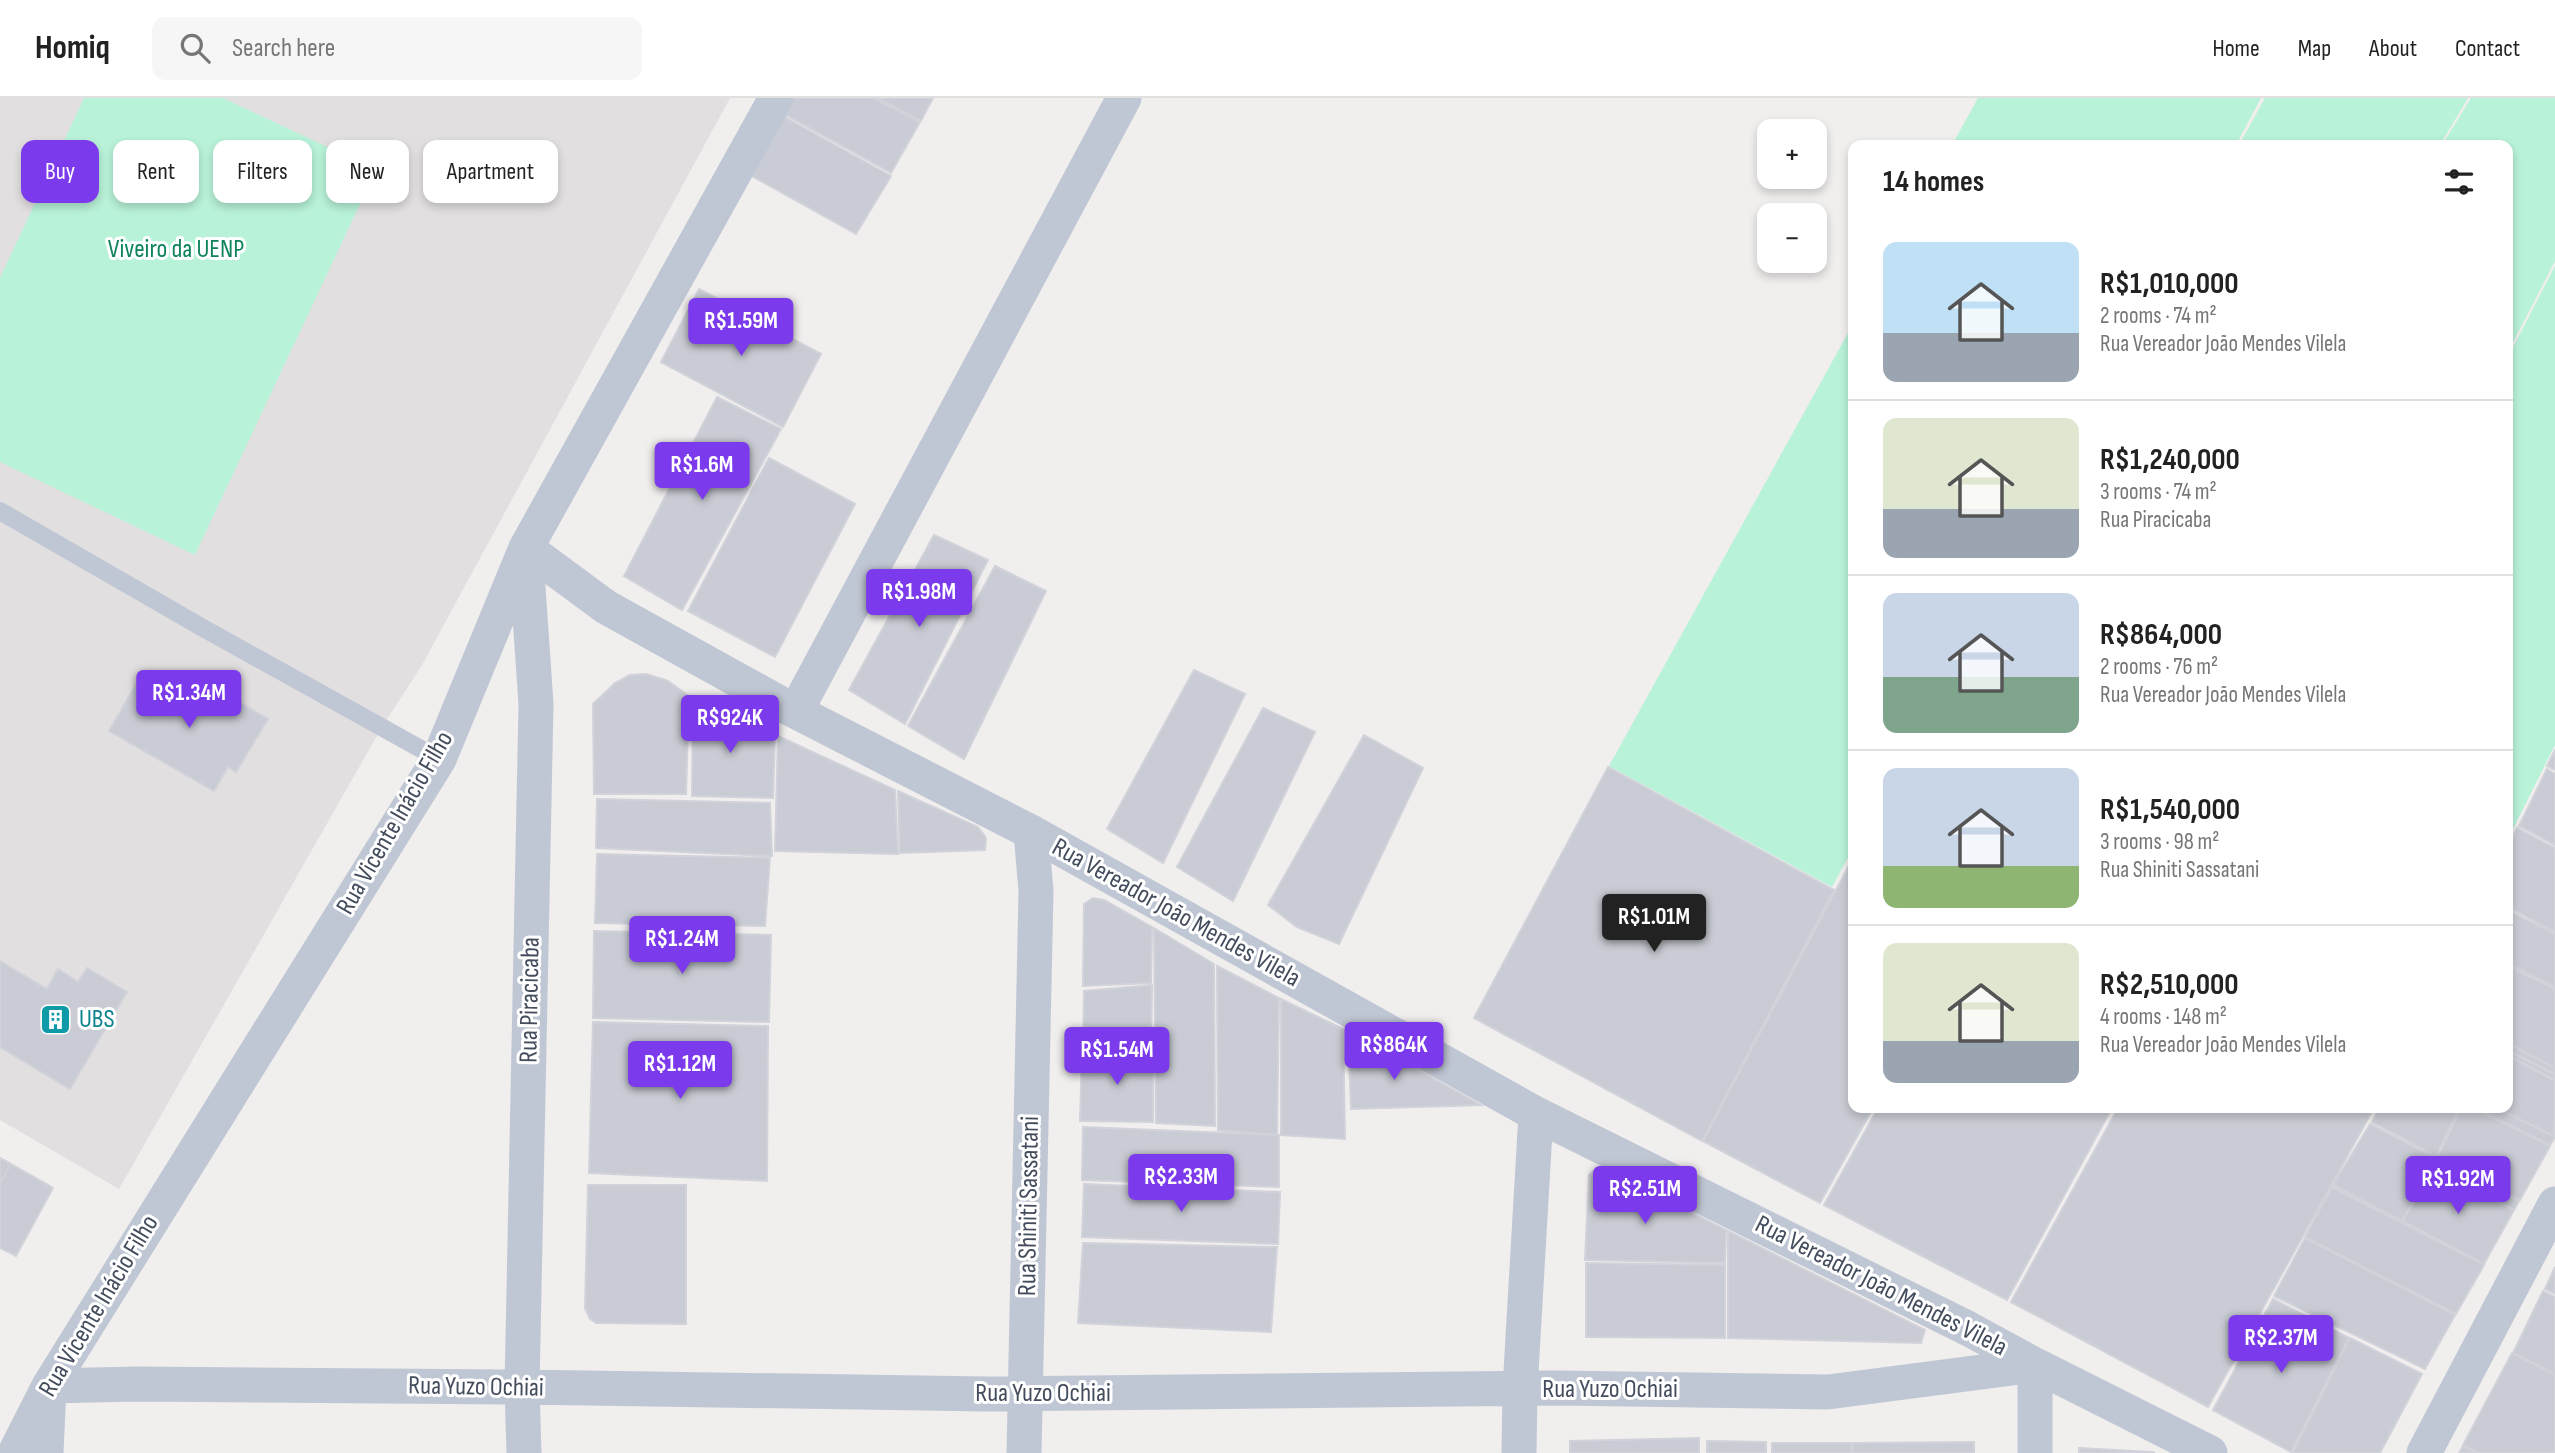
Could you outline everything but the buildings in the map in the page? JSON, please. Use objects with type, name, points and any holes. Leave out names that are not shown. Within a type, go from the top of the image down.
[{"type":"street","name":"Rua Vicente Inácio Filho","points":[[15,1453],[49,1385],[439,760],[526,548],[776,98]]},
{"type":"street","points":[[791,709],[1106,98]]},
{"type":"street","points":[[791,709],[812,682],[1124,98]]},
{"type":"street","name":"Rua Vereador João Mendes Vilela","points":[[526,548],[606,607],[791,709],[1031,832],[1536,1114],[1969,1329],[2210,1453]]},
{"type":"street","name":"Rua Piracicaba","points":[[524,1453],[522,1387],[536,704],[526,548]]},
{"type":"street","name":"Rua Shiniti Sassatani","points":[[1024,1453],[1036,891],[1031,832]]},
{"type":"street","points":[[1519,1453],[1520,1389],[1536,1114]]},
{"type":"street","points":[[2424,1453],[2555,1204]]},
{"type":"street","points":[[2035,1365],[2035,1453]]},
{"type":"street","name":"Rua Yuzo Ochiai","points":[[49,1385],[522,1387],[986,1394],[1520,1389],[1828,1392],[2035,1365]]},
{"type":"street","points":[[46,1453],[49,1385]]},
{"type":"lane","points":[[0,512],[439,760]]},
{"type":"shaded area","points":[[0,98],[730,98],[422,665],[382,727],[119,1189],[0,1120]]},
{"type":"green space","name":"Viveiro da UENP","points":[[84,98],[223,98],[326,146],[326,203],[360,203],[195,555],[0,462],[0,278],[35,203],[99,203],[99,140],[64,140]]},
{"type":"green space","points":[[1978,98],[2261,98],[2239,140],[1955,140]]},
{"type":"green space","points":[[2265,98],[2468,98],[2443,140],[2242,140]]},
{"type":"green space","points":[[2471,98],[2555,98],[2555,261],[2513,342],[2513,140],[2445,140]]},
{"type":"green space","points":[[2555,266],[2555,745],[2513,829],[2513,347]]},
{"type":"green space","points":[[1848,333],[1848,857],[1832,887],[1609,766]]},
{"type":"place","name":"UBS","points":[[56,1019]]}]
